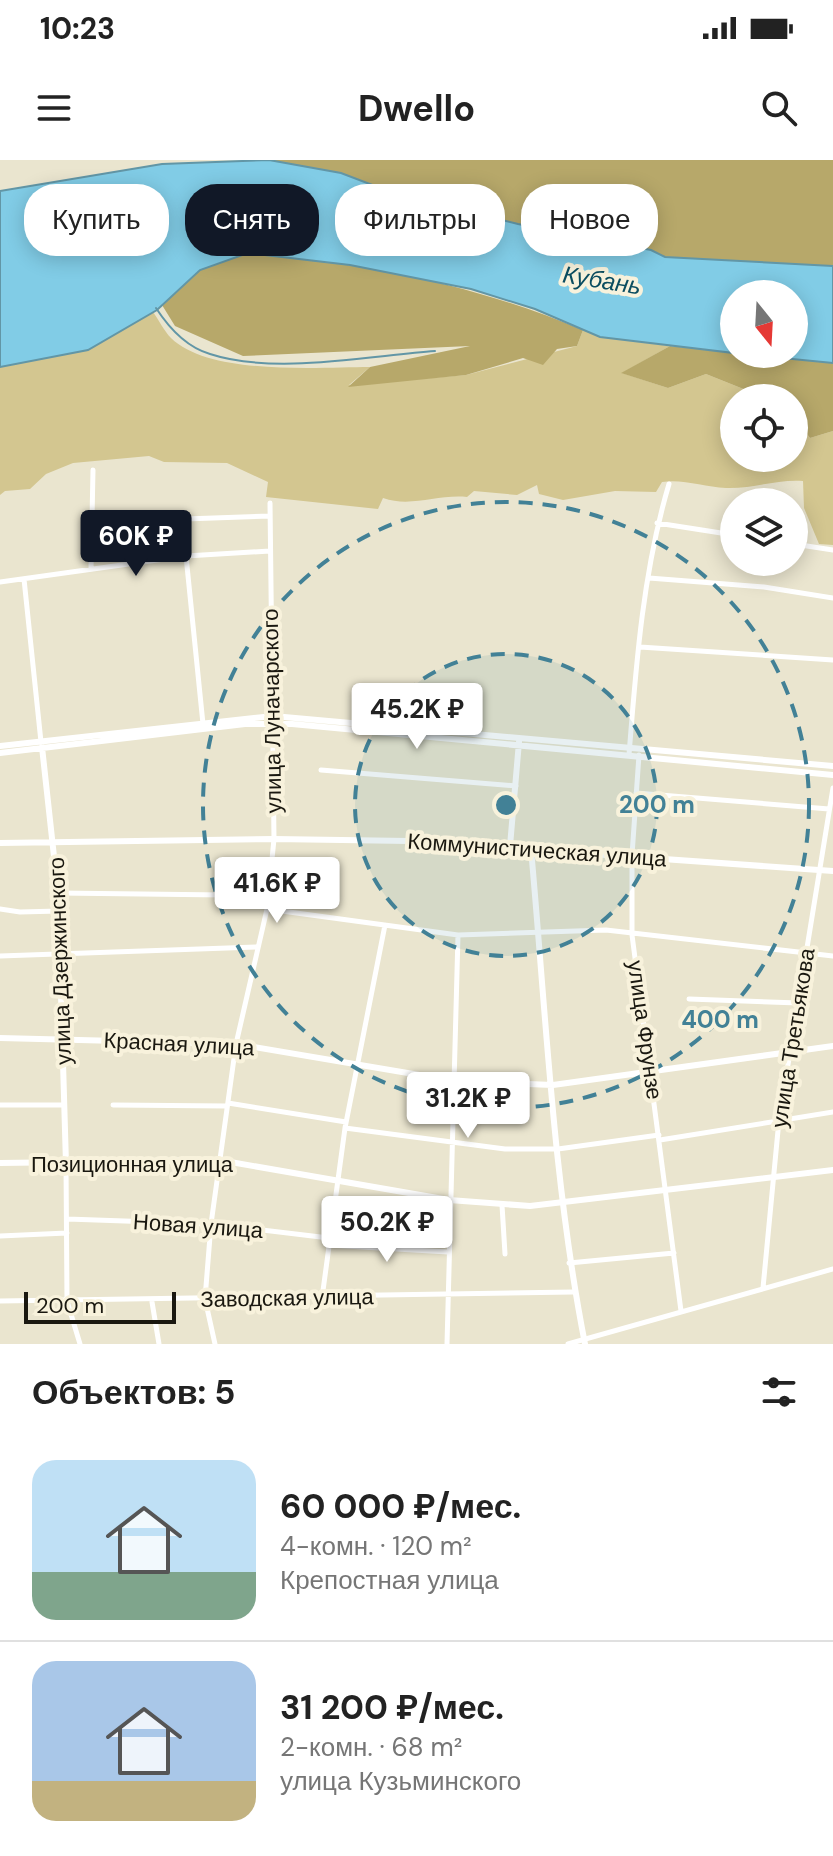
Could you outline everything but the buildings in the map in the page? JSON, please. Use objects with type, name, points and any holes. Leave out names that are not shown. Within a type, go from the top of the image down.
[{"type":"street","points":[[91,569],[93,470]]},
{"type":"street","points":[[630,752],[657,523],[669,484]]},
{"type":"street","name":"улица Луначарского","points":[[215,1344],[205,1299],[211,1224],[236,1044],[267,909],[274,839],[270,503]]},
{"type":"street","points":[[92,530],[185,519],[270,516]]},
{"type":"street","points":[[657,523],[720,533]]},
{"type":"street","points":[[808,546],[833,550]]},
{"type":"street","points":[[0,582],[186,556],[270,551]]},
{"type":"street","points":[[186,556],[203,725]]},
{"type":"street","points":[[649,578],[764,587],[833,598]]},
{"type":"street","name":"улица Дзержинского","points":[[24,579],[55,843],[63,1038],[67,1301],[80,1344]]},
{"type":"street","points":[[640,647],[833,660]]},
{"type":"street","points":[[0,746],[273,720],[630,752],[833,766]]},
{"type":"street","points":[[510,846],[519,742]]},
{"type":"street","points":[[0,753],[42,744]]},
{"type":"street","points":[[639,752],[833,775]]},
{"type":"street","name":"улица Фрунзе","points":[[639,752],[632,855],[632,935],[681,1311]]},
{"type":"street","points":[[321,770],[516,786]]},
{"type":"street","name":"улица Третьякова","points":[[763,1288],[779,1120],[793,1050],[833,788]]},
{"type":"street","points":[[636,793],[829,809]]},
{"type":"street","name":"Коммунистическая улица","points":[[0,843],[274,839],[510,846],[833,871]]},
{"type":"street","points":[[531,849],[562,1203],[573,1292],[585,1342]]},
{"type":"street","points":[[58,893],[225,895]]},
{"type":"street","points":[[0,909],[59,911]]},
{"type":"street","points":[[267,909],[458,935],[539,935],[606,930],[833,956]]},
{"type":"street","points":[[322,1298],[345,1125],[385,925]]},
{"type":"street","points":[[447,1344],[458,935]]},
{"type":"street","points":[[0,956],[256,947]]},
{"type":"street","points":[[689,999],[800,1003]]},
{"type":"street","name":"Красная улица","points":[[0,1038],[236,1044],[455,1081],[553,1085],[833,1046]]},
{"type":"street","points":[[113,1105],[227,1104],[453,1144],[505,1149],[558,1149],[833,1112]]},
{"type":"street","points":[[0,1105],[64,1105]]},
{"type":"street","name":"Позиционная улица","points":[[0,1163],[219,1160],[336,1183],[502,1205],[562,1203],[833,1170]]},
{"type":"street","points":[[502,1205],[505,1254]]},
{"type":"street","name":"Новая улица","points":[[67,1219],[211,1224],[328,1242],[448,1252]]},
{"type":"street","points":[[0,1236],[67,1233]]},
{"type":"street","points":[[569,1263],[674,1253]]},
{"type":"street","points":[[568,1344],[585,1342],[681,1311],[833,1269]]},
{"type":"street","name":"Заводская улица","points":[[0,1301],[573,1292]]},
{"type":"street","points":[[152,1301],[159,1344]]},
{"type":"shaded area","points":[[269,160],[833,160],[833,266],[665,257],[658,254],[658,184],[521,184],[521,225],[505,221],[505,184],[370,184],[341,173]]},
{"type":"shaded area","points":[[240,256],[280,256],[334,263],[461,288],[583,330],[577,346],[557,349],[543,365],[523,358],[466,375],[348,387],[370,367],[470,346],[243,356],[175,326],[162,305],[200,270]]},
{"type":"shaded area","points":[[153,312],[171,338],[211,359],[266,367],[370,367],[349,385],[466,375],[577,346],[583,330],[600,337],[670,346],[622,373],[668,388],[706,374],[731,384],[720,384],[720,472],[808,472],[808,435],[810,438],[833,431],[833,545],[819,544],[808,518],[808,488],[803,488],[803,481],[726,488],[662,482],[656,492],[615,491],[563,500],[539,494],[537,485],[517,495],[474,491],[467,497],[404,502],[383,498],[378,509],[266,497],[268,482],[227,463],[164,462],[149,456],[73,463],[46,474],[30,489],[5,491],[0,495],[0,367],[88,350]]},
{"type":"shaded area","points":[[670,346],[720,351],[720,368],[808,368],[808,360],[833,363],[833,431],[810,438],[808,435],[808,384],[731,384],[706,374],[668,388],[621,373]]},
{"type":"water","name":"Кубань","points":[[269,160],[341,173],[370,184],[335,184],[335,256],[505,256],[505,221],[521,225],[521,256],[658,256],[658,254],[665,257],[833,266],[833,363],[808,361],[808,280],[720,280],[720,351],[600,337],[535,309],[471,289],[350,265],[274,256],[319,256],[319,184],[185,184],[185,256],[240,256],[200,270],[157,310],[88,350],[0,367],[0,191],[24,187],[24,256],[169,256],[169,184],[42,184],[162,164]]},
{"type":"waterway","points":[[156,308],[172,329],[193,347],[235,360],[292,364],[435,351]]}]
